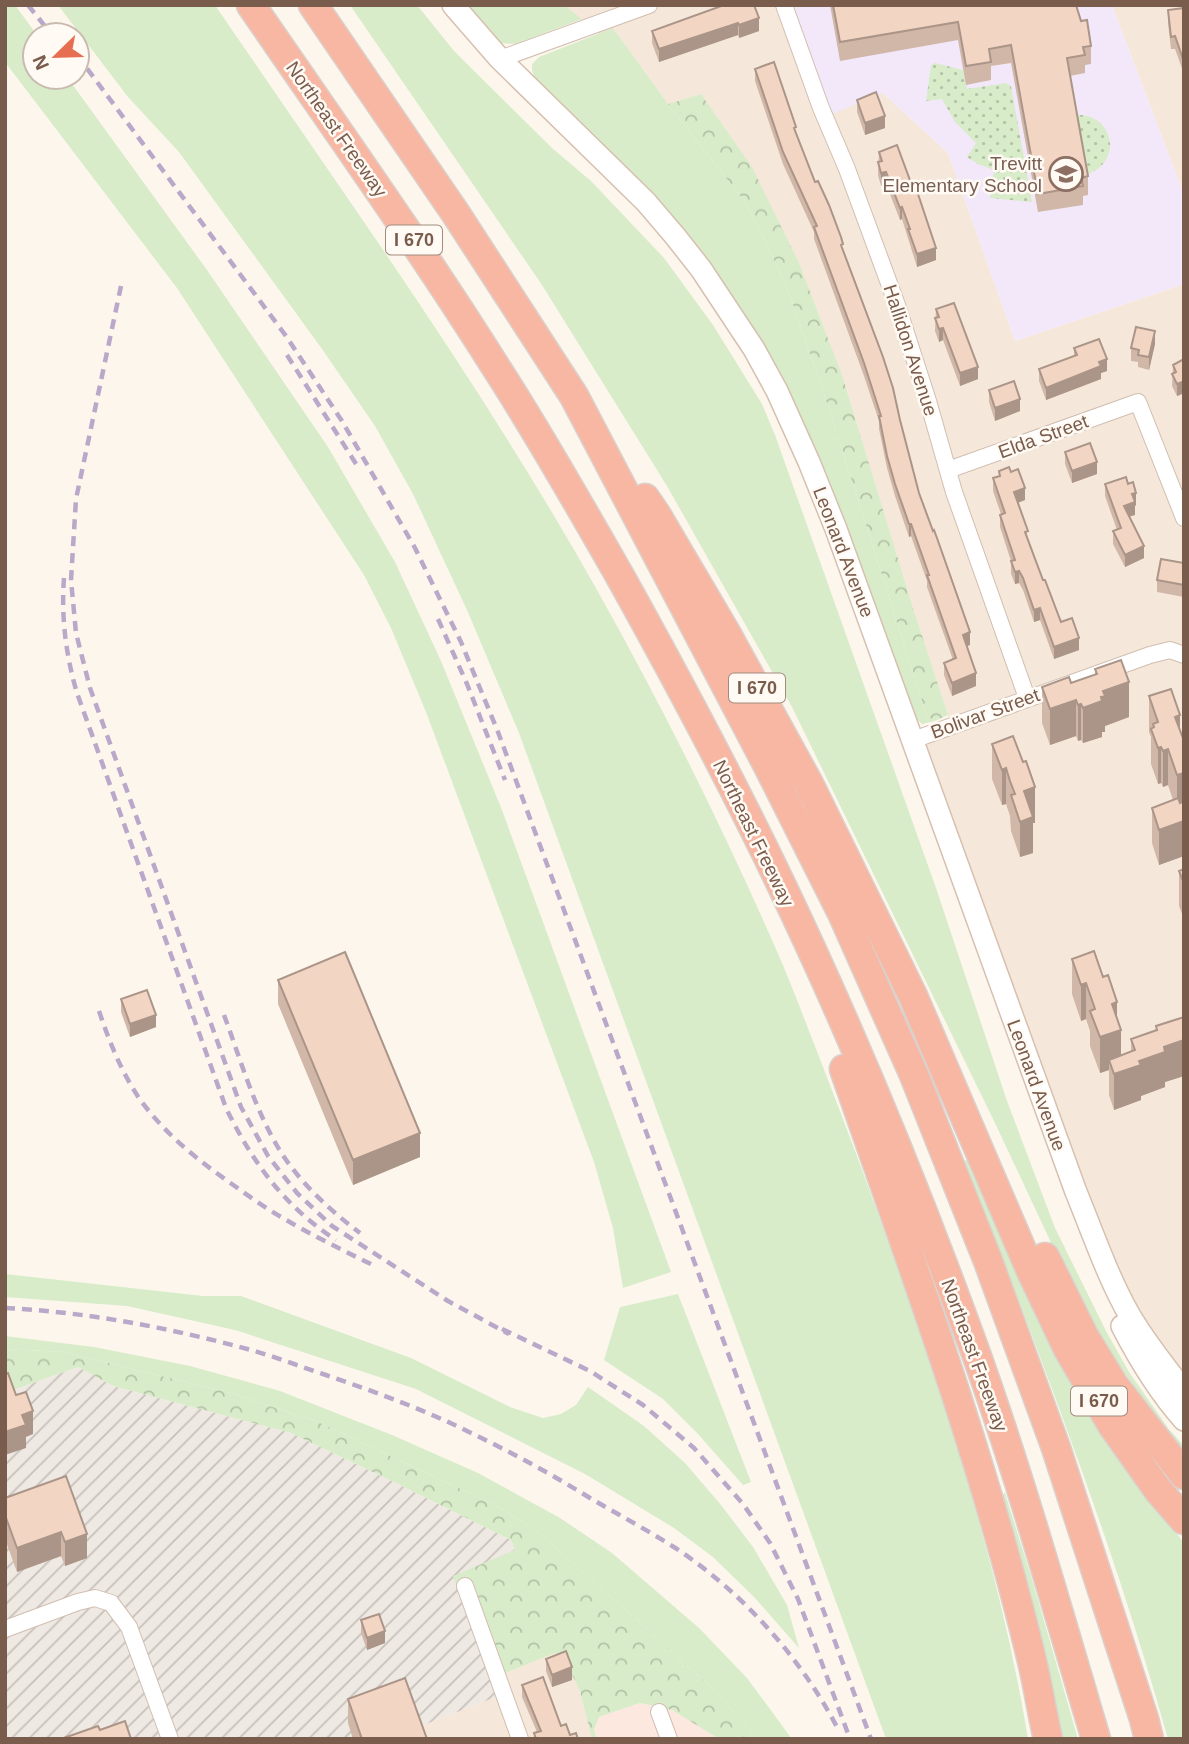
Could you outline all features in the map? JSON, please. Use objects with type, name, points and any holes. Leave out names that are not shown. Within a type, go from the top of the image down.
[{"type":"highway","name":"Northeast Freeway","points":[[251,5],[422,252],[499,371],[566,482],[695,712],[780,881],[858,1057],[974,1348],[1028,1509],[1096,1739]]},
{"type":"highway","name":"I 670","points":[[313,5],[656,514],[725,631],[809,784],[913,996],[1031,1271],[1068,1349],[1112,1425],[1158,1490],[1184,1521]]},
{"type":"highway","points":[[574,396],[842,913],[914,1075],[988,1261],[1056,1448],[1148,1732]]},
{"type":"highway","points":[[780,881],[981,1473],[1032,1662],[1048,1739]]},
{"type":"highway","points":[[913,996],[964,1084],[1084,1336],[1114,1385],[1184,1475]]},
{"type":"street","name":"Leonard Avenue","points":[[453,5],[500,59],[646,202],[701,270],[754,349],[777,391],[836,528],[1076,1192],[1130,1316],[1184,1391]]},
{"type":"street","points":[[500,59],[649,5]]},
{"type":"street","name":"Hallidon Avenue","points":[[784,5],[897,305],[948,470],[1027,698]]},
{"type":"street","name":"Elda Street","points":[[948,470],[1138,402],[1184,518]]},
{"type":"street","name":"Bolivar Street","points":[[913,740],[1150,654],[1163,651],[1181,654]]},
{"type":"street","name":"Leonard Avenue","points":[[1076,1192],[1094,1259],[1112,1306],[1143,1365],[1184,1420]]},
{"type":"street","points":[[465,1586],[520,1739]]},
{"type":"street","points":[[5,1629],[78,1602],[95,1598],[111,1603],[129,1627],[170,1739]]},
{"type":"street","points":[[659,1712],[669,1739]]},
{"type":"shaded area","points":[[564,5],[792,5],[948,153],[1015,341],[1184,284],[1184,1376],[1124,1292],[921,737],[951,725],[843,378],[701,94],[668,104],[613,28],[599,34]]},
{"type":"shaded area","name":"Trevitt Elementary School","points":[[792,5],[1112,5],[1184,195],[1184,284],[1015,341],[948,153],[883,93],[830,115]]},
{"type":"shaded area","points":[[1112,5],[1184,5],[1184,195]]},
{"type":"shaded area","points":[[78,1367],[113,1386],[291,1433],[511,1540],[515,1550],[501,1695],[421,1726],[425,1739],[5,1739],[5,1393]]},
{"type":"shaded area","points":[[555,1653],[562,1655],[580,1691],[592,1739],[425,1739],[421,1726],[500,1695],[503,1674]]},
{"type":"shaded area","points":[[640,1703],[672,1710],[719,1739],[597,1739],[594,1730],[599,1717]]},
{"type":"green space","points":[[5,5],[15,5],[27,21],[21,21],[21,83],[5,62]]},
{"type":"green space","points":[[58,5],[215,5],[461,366],[597,590],[671,728],[739,868],[787,974],[849,1135],[919,1329],[974,1502],[1004,1620],[1028,1739],[886,1739],[519,733],[467,610],[413,494],[375,426],[322,349],[179,152],[128,97],[91,48],[91,21],[70,21]]},
{"type":"green space","points":[[350,5],[417,5],[454,51],[552,148],[591,181],[664,258],[713,325],[762,404],[936,888],[1007,1101],[1055,1228],[1129,1372],[1168,1428],[1184,1446],[1184,1453],[1158,1421],[1108,1349],[1061,1264],[792,707],[667,486],[542,285]]},
{"type":"green space","points":[[466,5],[564,5],[582,19],[515,44],[499,43]]},
{"type":"green space","points":[[613,28],[668,104],[745,202],[767,244],[790,296],[828,406],[927,716],[935,721],[922,724],[912,715],[849,536],[805,427],[777,374],[536,80],[532,64],[539,57]]},
{"type":"green space","points":[[935,63],[963,70],[967,89],[1006,83],[1011,86],[1032,202],[990,198],[994,170],[967,157],[976,143],[955,122],[942,99],[926,101],[931,65]]},
{"type":"green space","points":[[27,91],[77,91],[207,270],[328,447],[395,562],[441,661],[502,810],[671,1272],[623,1288],[613,1228],[594,1162],[426,712],[391,628],[364,575],[177,288]]},
{"type":"green space","points":[[701,94],[752,167],[799,263],[843,378],[948,715],[935,721],[927,716],[790,296],[745,202],[668,104]]},
{"type":"green space","points":[[1074,115],[1088,116],[1098,121],[1110,139],[1106,160],[1098,169],[1085,175]]},
{"type":"green space","points":[[971,1158],[1133,1477],[1184,1543],[1184,1739],[1168,1739],[1147,1665],[1099,1520],[1047,1375],[964,1161]]},
{"type":"green space","points":[[5,1274],[203,1296],[241,1296],[411,1358],[510,1407],[543,1418],[561,1414],[576,1405],[588,1387],[644,1426],[685,1463],[721,1505],[753,1547],[787,1605],[799,1648],[754,1597],[713,1557],[674,1528],[585,1474],[416,1389],[235,1330],[127,1306],[5,1297]]},
{"type":"green space","points":[[678,1294],[751,1482],[743,1485],[663,1399],[604,1360],[620,1307]]},
{"type":"green space","points":[[5,1336],[94,1347],[190,1366],[280,1391],[392,1435],[478,1473],[560,1518],[612,1553],[699,1628],[747,1678],[792,1739],[756,1739],[706,1682],[537,1531],[499,1507],[318,1422],[231,1393],[63,1352],[5,1349]]},
{"type":"green space","points":[[5,1349],[63,1352],[231,1393],[318,1422],[499,1507],[537,1531],[706,1682],[756,1739],[719,1739],[672,1710],[640,1703],[599,1717],[594,1730],[597,1739],[592,1739],[580,1691],[562,1655],[555,1653],[503,1674],[492,1674],[453,1576],[515,1550],[511,1540],[291,1433],[113,1386],[78,1367],[5,1393]]},
{"type":"green space","points":[[1005,1493],[1078,1739],[1060,1739],[999,1495]]},
{"type":"building","points":[[724,5],[754,5],[759,18],[659,49],[652,31]]},
{"type":"building","points":[[833,5],[1076,5],[1081,21],[1087,20],[1091,46],[1083,47],[1085,55],[1067,58],[1088,176],[1081,178],[1083,186],[1038,194],[1011,45],[989,49],[991,62],[966,66],[958,22],[840,42]]},
{"type":"building","points":[[1184,8],[1184,62],[1175,36],[1171,37],[1168,10]]},
{"type":"building","points":[[774,62],[796,127],[794,128],[815,182],[818,181],[829,205],[883,357],[919,493],[970,632],[963,635],[976,673],[952,683],[944,663],[956,658],[895,484],[887,456],[881,416],[864,363],[814,227],[817,226],[783,152],[755,69]]},
{"type":"building","points":[[876,92],[885,116],[865,123],[857,100]]},
{"type":"building","points":[[897,145],[911,183],[914,182],[936,248],[917,254],[902,207],[900,208],[886,172],[881,173],[878,162],[882,161],[879,152]]},
{"type":"building","points":[[954,303],[978,367],[960,373],[943,328],[939,329],[935,318],[939,317],[936,309]]},
{"type":"building","points":[[1136,327],[1155,331],[1149,357],[1138,355],[1139,350],[1131,348]]},
{"type":"building","points":[[1099,339],[1107,359],[1099,362],[1101,366],[1046,388],[1039,369],[1077,355],[1074,348]]},
{"type":"building","points":[[1184,359],[1184,386],[1182,382],[1177,384],[1172,374],[1176,372],[1173,365]]},
{"type":"building","points":[[1014,381],[1020,399],[995,408],[989,390]]},
{"type":"building","points":[[1090,443],[1097,462],[1072,471],[1065,452]]},
{"type":"building","points":[[1009,467],[1011,472],[1018,469],[1025,488],[1014,492],[1043,580],[1061,622],[1072,618],[1079,638],[1054,647],[1040,608],[1034,610],[1023,578],[1019,571],[1015,572],[1011,561],[1015,560],[1000,515],[1005,513],[993,478],[1000,476],[999,471]]},
{"type":"building","points":[[1126,477],[1128,484],[1133,482],[1136,493],[1132,494],[1135,502],[1124,506],[1144,546],[1125,555],[1113,531],[1121,528],[1105,484]]},
{"type":"building","points":[[1161,559],[1184,563],[1184,585],[1157,580]]},
{"type":"building","points":[[1121,660],[1129,682],[1103,691],[1105,696],[1101,697],[1102,701],[1083,708],[1076,700],[1050,709],[1042,687],[1069,677],[1071,683],[1097,674],[1095,669]]},
{"type":"building","points":[[1171,689],[1180,715],[1175,717],[1184,741],[1184,773],[1177,775],[1168,749],[1163,751],[1161,747],[1158,748],[1151,729],[1153,724],[1158,722],[1149,696]]},
{"type":"building","points":[[1013,736],[1035,787],[1024,791],[1033,817],[1020,822],[1011,795],[1015,794],[1006,768],[1002,770],[992,744]]},
{"type":"building","points":[[1178,798],[1180,803],[1184,801],[1184,821],[1159,830],[1152,808]]},
{"type":"building","points":[[1184,869],[1184,883],[1179,871]]},
{"type":"building","points":[[1094,951],[1103,977],[1108,975],[1117,1002],[1112,1004],[1121,1030],[1100,1037],[1090,1011],[1095,1009],[1086,983],[1081,985],[1072,959]]},
{"type":"building","points":[[345,952],[420,1133],[353,1160],[278,980]]},
{"type":"building","points":[[147,990],[156,1015],[130,1024],[121,999]]},
{"type":"building","points":[[1184,1017],[1184,1040],[1164,1047],[1165,1052],[1139,1061],[1141,1065],[1114,1074],[1109,1060],[1135,1050],[1131,1039],[1157,1030],[1156,1026]]},
{"type":"building","points":[[8,1373],[16,1395],[26,1392],[33,1411],[22,1415],[26,1425],[5,1432],[5,1374]]},
{"type":"building","points":[[66,1476],[87,1534],[65,1542],[61,1532],[17,1548],[5,1515],[5,1498]]},
{"type":"building","points":[[379,1614],[385,1631],[367,1638],[361,1620]]},
{"type":"building","points":[[566,1651],[572,1667],[552,1675],[546,1659]]},
{"type":"building","points":[[543,1677],[561,1726],[566,1724],[570,1735],[576,1733],[578,1739],[536,1739],[534,1733],[541,1731],[522,1685]]},
{"type":"building","points":[[405,1678],[427,1739],[362,1739],[348,1699]]},
{"type":"building","points":[[125,1721],[131,1739],[61,1739],[98,1726],[100,1730]]},
{"type":"railway","points":[[28,5],[41,21]]},
{"type":"railway","points":[[91,74],[286,336],[342,421],[415,548],[461,642],[498,732],[871,1739]]},
{"type":"railway","points":[[121,286],[76,499],[71,580],[76,633],[90,688],[241,1107],[268,1156],[297,1193],[332,1226],[448,1301],[509,1334]]},
{"type":"railway","points":[[287,355],[358,467]]},
{"type":"railway","points":[[64,578],[65,636],[77,693],[226,1108],[247,1147],[285,1198],[336,1240]]},
{"type":"railway","points":[[438,619],[505,780]]},
{"type":"railway","points":[[99,1011],[116,1056],[139,1098],[180,1144],[268,1209],[377,1267]]},
{"type":"railway","points":[[224,1015],[260,1113],[284,1157],[314,1193],[360,1233]]},
{"type":"railway","points":[[5,1308],[129,1322],[251,1350],[399,1401],[500,1447],[666,1542],[725,1586],[769,1629],[807,1677],[838,1729]]},
{"type":"railway","points":[[502,1329],[590,1371],[643,1405],[694,1448],[743,1504],[770,1543],[798,1599],[850,1739]]},
{"type":"place","name":"Trevitt Elementary School","points":[[1066,174]]}]
